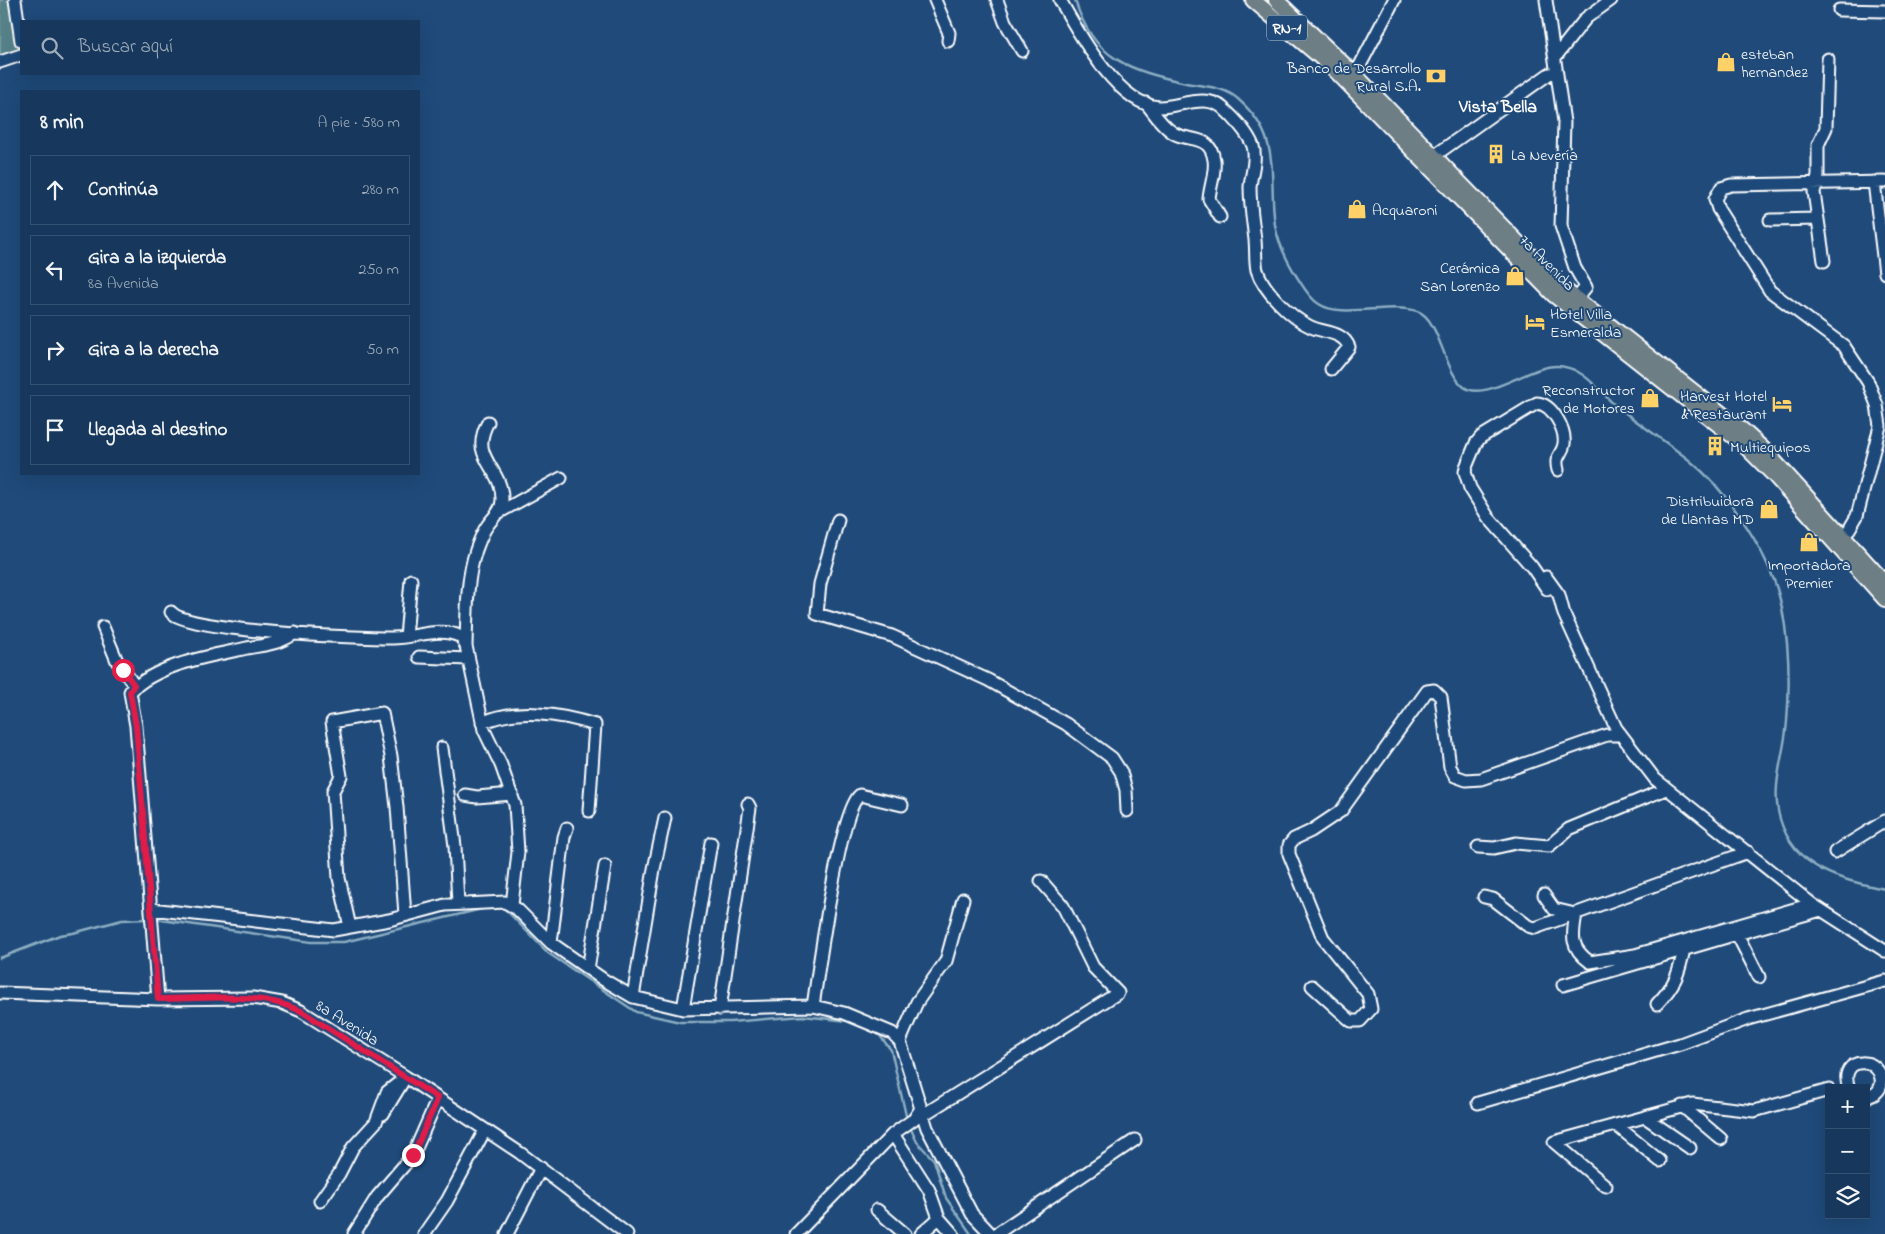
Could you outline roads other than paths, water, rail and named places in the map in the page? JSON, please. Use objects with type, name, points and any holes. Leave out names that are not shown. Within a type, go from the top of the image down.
[{"type":"main road","name":"RN-1","points":[[1276,0],[1290,12]]},
{"type":"main road","points":[[1281,0],[1290,12]]},
{"type":"main road","name":"7a Avenida","points":[[1253,2],[1351,79],[1434,156],[1548,274],[1573,303],[1743,444],[1775,476],[1885,599]]},
{"type":"main road","name":"7a Avenida","points":[[1290,12],[1541,282],[1573,303],[1747,434],[1765,451],[1885,583]]},
{"type":"street","points":[[15,0],[20,34]]},
{"type":"street","points":[[935,0],[949,33],[948,41]]},
{"type":"street","points":[[997,0],[1005,22],[1022,51]]},
{"type":"street","points":[[1060,0],[1102,68],[1130,94],[1146,103],[1159,107],[1202,101],[1212,102],[1221,106],[1252,144],[1254,163],[1250,186],[1257,270],[1267,291],[1282,304],[1310,326],[1340,336],[1346,340],[1349,347],[1331,369]]},
{"type":"street","points":[[1351,79],[1394,0]]},
{"type":"street","points":[[1546,0],[1556,56],[1564,122],[1560,226],[1575,268],[1586,287],[1573,303]]},
{"type":"street","points":[[1556,56],[1586,18],[1611,0]]},
{"type":"street","points":[[1839,10],[1885,11]]},
{"type":"street","points":[[0,62],[20,56]]},
{"type":"street","points":[[1824,261],[1814,192],[1817,182],[1817,149],[1826,128],[1828,59]]},
{"type":"street","points":[[1434,156],[1549,74]]},
{"type":"street","points":[[1146,103],[1174,134],[1201,140],[1210,149],[1214,159],[1214,171],[1209,198],[1220,217]]},
{"type":"street","points":[[1844,538],[1857,516],[1877,443],[1880,426],[1877,405],[1868,382],[1844,346],[1770,292],[1718,209],[1715,199],[1721,188],[1731,185],[1880,182],[1885,273]]},
{"type":"street","points":[[1770,220],[1817,219]]},
{"type":"street","points":[[1558,470],[1556,460],[1564,441],[1562,430],[1546,406],[1537,403],[1478,440],[1465,472],[1470,488],[1488,517],[1532,567],[1563,612]]},
{"type":"street","points":[[488,422],[482,435],[481,446],[484,456],[498,479],[502,491],[501,506],[482,534],[472,564],[466,646],[482,723],[512,794],[517,820],[518,852],[512,905]]},
{"type":"street","points":[[495,516],[506,507],[561,478]]},
{"type":"street","points":[[838,520],[820,584],[817,614],[892,636],[988,680],[1066,724],[1112,758],[1121,772],[1126,790],[1127,811]]},
{"type":"street","points":[[1546,577],[1559,596],[1563,612],[1606,708],[1621,735],[1666,790],[1817,907],[1885,951]]},
{"type":"street","points":[[406,637],[411,580]]},
{"type":"street","points":[[172,612],[177,618],[189,622],[258,631],[406,637],[438,632],[450,633],[461,637],[466,646]]},
{"type":"street","points":[[103,627],[117,661],[134,685],[130,692],[136,726],[158,999]]},
{"type":"street","points":[[130,692],[138,684],[183,663],[276,643],[294,633]]},
{"type":"street","points":[[419,657],[468,659]]},
{"type":"street","points":[[1312,986],[1351,1021],[1360,1021],[1371,1009],[1369,997],[1323,938],[1289,854],[1290,845],[1294,839],[1311,831],[1341,811],[1427,691],[1434,690],[1440,697],[1450,767],[1455,776],[1466,780],[1481,779],[1607,735],[1621,735]]},
{"type":"street","points":[[350,928],[339,878],[333,791],[341,778],[332,722],[340,720],[382,713],[395,790],[405,915]]},
{"type":"street","points":[[482,723],[502,716],[530,714],[568,717],[594,724],[589,811]]},
{"type":"street","points":[[442,748],[455,846],[458,903]]},
{"type":"street","points":[[1478,847],[1494,848],[1516,843],[1549,846],[1558,835],[1569,829],[1666,790]]},
{"type":"street","points":[[465,795],[476,797],[512,794]]},
{"type":"street","points":[[813,1006],[848,815],[860,795],[902,805]]},
{"type":"street","points":[[720,1009],[728,946],[747,837],[750,808],[748,804]]},
{"type":"street","points":[[633,997],[653,875],[665,818]]},
{"type":"street","points":[[1835,852],[1885,821]]},
{"type":"street","points":[[551,943],[564,837],[567,828]]},
{"type":"street","points":[[683,1009],[711,843]]},
{"type":"street","points":[[1484,897],[1493,900],[1528,926],[1535,928],[1748,852]]},
{"type":"street","points":[[588,969],[605,866]]},
{"type":"street","points":[[796,1234],[896,1132],[919,1114],[1118,993],[1093,967],[1063,906],[1041,881]]},
{"type":"street","points":[[1544,895],[1554,909],[1576,914]]},
{"type":"street","points":[[900,1041],[917,1002],[946,961],[962,899]]},
{"type":"street","points":[[152,912],[262,920],[322,930],[350,928],[458,903],[502,902],[512,905],[551,943],[633,997],[661,1006],[683,1009],[794,1005],[813,1006],[844,1013],[892,1033],[900,1041],[919,1114],[972,1214],[991,1234]]},
{"type":"street","points":[[1576,914],[1573,941],[1578,954],[1590,962],[1635,955],[1817,907]]},
{"type":"street","points":[[1563,985],[1737,934],[1817,907]]},
{"type":"street","points":[[1737,934],[1759,977]]},
{"type":"street","points":[[1657,1004],[1673,988],[1684,949]]},
{"type":"street","points":[[1478,1103],[1680,1044],[1748,1019],[1885,981]]},
{"type":"street","name":"8a Avenida","points":[[0,993],[46,998],[253,998],[282,1003],[301,1011],[438,1098],[541,1168],[627,1234]]},
{"type":"street","points":[[1846,1084],[1851,1069],[1860,1063],[1871,1063],[1883,1073],[1880,1089],[1870,1095]]},
{"type":"street","points":[[320,1201],[339,1174],[353,1147],[371,1133],[406,1077]]},
{"type":"street","points":[[1606,1186],[1554,1142],[1692,1104],[1754,1111],[1825,1091]]},
{"type":"street","points":[[354,1234],[377,1197],[413,1155],[438,1098]]},
{"type":"street","points":[[1682,1106],[1721,1139]]},
{"type":"street","points":[[1645,1117],[1690,1148]]},
{"type":"street","points":[[1616,1125],[1660,1161]]},
{"type":"street","points":[[424,1234],[446,1201],[485,1130]]},
{"type":"street","points":[[896,1132],[929,1190],[939,1218],[953,1234]]},
{"type":"street","points":[[996,1234],[1135,1140]]},
{"type":"street","points":[[507,1234],[541,1168]]},
{"type":"street","points":[[877,1210],[905,1234]]},
{"type":"street","points":[[922,1234],[939,1218]]},
{"type":"waterway","points":[[1075,0],[1092,36],[1103,49],[1116,59],[1148,73],[1227,92],[1239,100],[1253,115],[1262,129],[1271,158],[1273,207],[1278,238],[1293,271],[1312,299],[1328,308],[1340,310],[1393,308],[1417,311],[1425,316],[1431,324],[1457,379],[1464,387],[1473,391],[1496,387],[1547,367],[1560,366],[1574,370],[1588,379],[1615,405],[1689,460],[1719,489],[1759,547],[1777,588],[1782,608],[1788,664],[1788,693],[1786,733],[1777,782],[1777,807],[1787,836],[1796,850],[1821,869],[1836,876],[1885,889]]},
{"type":"waterway","points":[[503,907],[548,953],[636,1012],[680,1022],[730,1022],[803,1016],[848,1021],[862,1027]]},
{"type":"waterway","points":[[155,919],[311,942],[344,942],[486,908]]},
{"type":"waterway","points":[[0,958],[60,935],[122,920],[147,919]]},
{"type":"waterway","points":[[877,1032],[891,1050],[907,1120]]},
{"type":"waterway","points":[[910,1127],[917,1142],[934,1160],[946,1198],[971,1234]]},
{"type":"place","name":"esteban hernandez","points":[[1726,62]]},
{"type":"place","name":"Banco de Desarrollo Rural S.A.","points":[[1436,76]]},
{"type":"place","name":"La Nevería","points":[[1496,154]]},
{"type":"place","name":"Acquaroni","points":[[1357,209]]},
{"type":"place","name":"Cerámica San Lorenzo","points":[[1515,276]]},
{"type":"place","name":"Hotel Villa Esmeralda","points":[[1535,322]]},
{"type":"place","name":"Reconstructor de Motores","points":[[1650,398]]},
{"type":"place","name":"Harvest Hotel & Restaurant","points":[[1782,404]]},
{"type":"place","name":"Multiequipos","points":[[1715,446]]},
{"type":"place","name":"Distribuidora de Llantas MD","points":[[1769,509]]},
{"type":"place","name":"Importadora Premier","points":[[1809,542]]},
{"type":"district","name":"Vista Bella","points":[[1498,106]]}]
